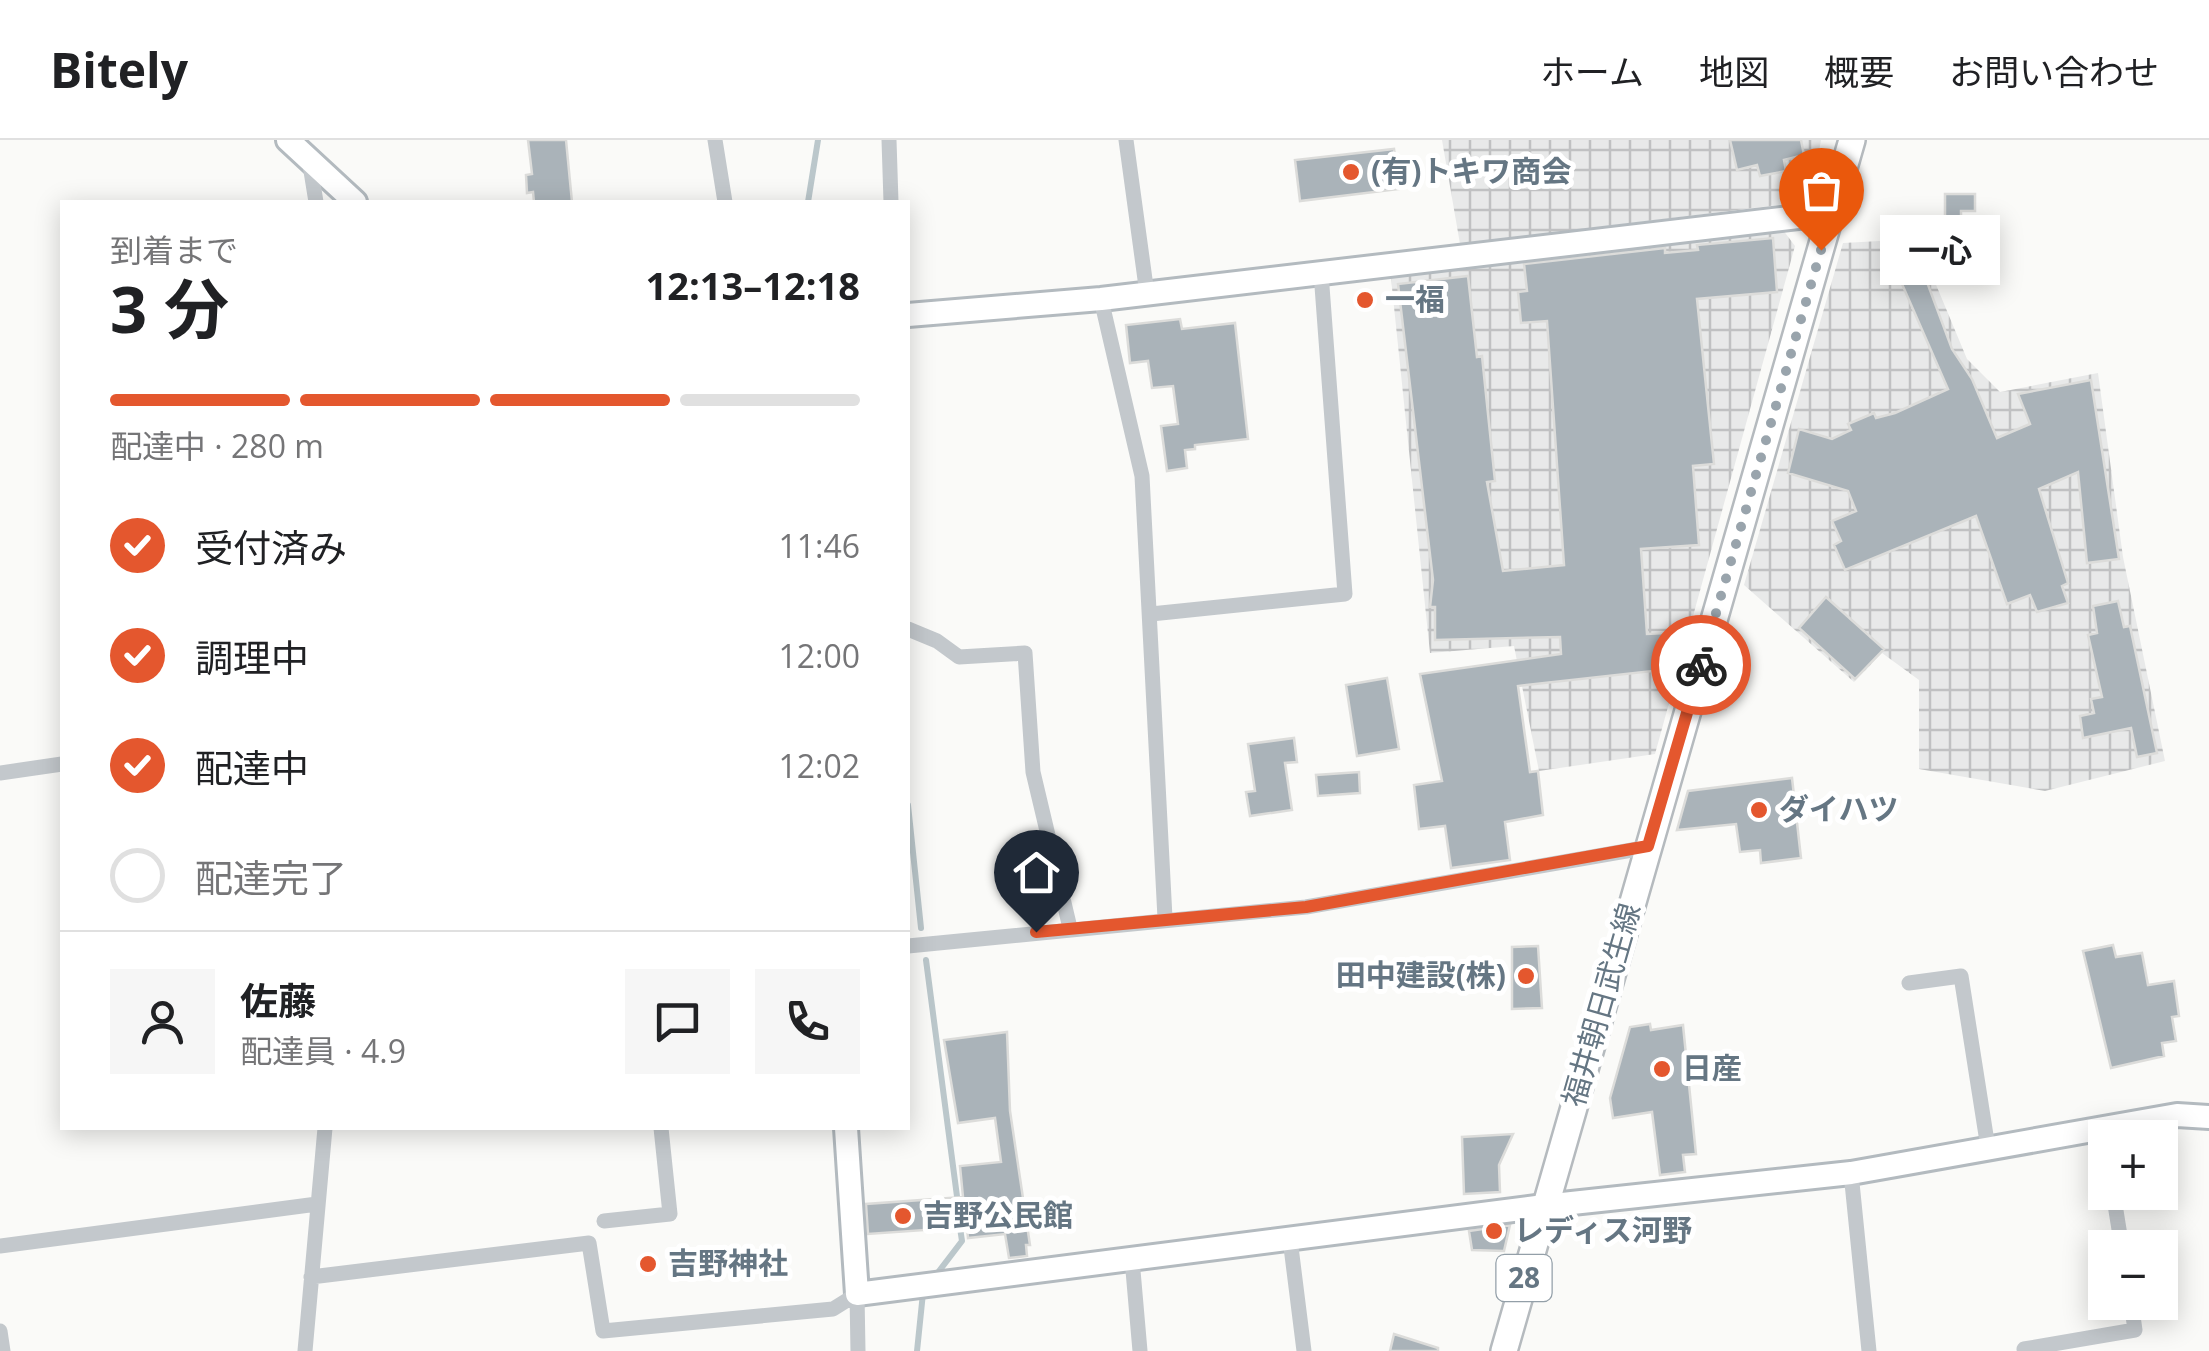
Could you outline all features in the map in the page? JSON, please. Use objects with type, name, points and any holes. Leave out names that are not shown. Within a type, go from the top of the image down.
[{"type":"main road","name":"福井朝日武生線","points":[[1504,1351],[1852,140]]},
{"type":"street","points":[[288,140],[310,165],[354,200]]},
{"type":"street","points":[[714,140],[725,200]]},
{"type":"street","points":[[889,140],[891,200]]},
{"type":"street","points":[[1126,140],[1147,294]]},
{"type":"street","points":[[310,165],[316,200]]},
{"type":"street","points":[[910,315],[1147,294],[1832,213]]},
{"type":"street","points":[[1151,614],[1346,594],[1321,273]]},
{"type":"street","points":[[1101,299],[1142,476],[1165,918]]},
{"type":"street","points":[[910,631],[937,641],[959,658],[1024,653],[1034,772],[1070,928]]},
{"type":"street","points":[[0,773],[60,764]]},
{"type":"street","points":[[910,946],[1306,907],[1648,846]]},
{"type":"street","points":[[1908,983],[1961,976],[1988,1148]]},
{"type":"street","points":[[2158,1120],[2177,1115],[2209,1117]]},
{"type":"street","points":[[305,1351],[325,1130]]},
{"type":"street","points":[[604,1221],[670,1214],[661,1130]]},
{"type":"street","points":[[846,1130],[858,1351]]},
{"type":"street","points":[[311,1277],[588,1243],[603,1331],[833,1309],[857,1294],[1544,1206],[1850,1173],[1988,1148],[2088,1136]]},
{"type":"street","points":[[1850,1173],[1869,1351]]},
{"type":"street","points":[[0,1246],[317,1204]]},
{"type":"street","points":[[1290,1239],[1304,1351]]},
{"type":"street","points":[[1132,1259],[1140,1351]]},
{"type":"street","points":[[2019,1350],[2136,1330],[2134,1320]]},
{"type":"street","points":[[0,1330],[3,1351]]},
{"type":"shaded area","points":[[1442,140],[1821,140],[1810,201],[1460,244]]},
{"type":"shaded area","points":[[1783,230],[1795,246],[1655,754],[1539,771],[1514,646],[1430,653],[1391,278]]},
{"type":"shaded area","points":[[1917,239],[1967,359],[2000,392],[2098,373],[2123,557],[2165,761],[2045,791],[1919,769],[1919,680],[1882,653],[1854,682],[1744,585],[1843,243]]},
{"type":"building","points":[[528,140],[566,140],[572,200],[534,200],[533,192],[527,193],[526,175],[532,174]]},
{"type":"building","points":[[1730,140],[1801,140],[1804,155],[1784,160],[1786,171],[1760,176],[1757,165],[1737,170]]},
{"type":"building","points":[[1394,149],[1399,189],[1300,201],[1295,160]]},
{"type":"building","points":[[1945,194],[1975,194],[1975,211],[1961,211],[1961,262],[1945,262]]},
{"type":"building","points":[[1773,238],[1777,292],[1697,299],[1714,464],[1693,466],[1699,545],[1641,549],[1647,634],[1666,633],[1671,669],[1518,686],[1530,772],[1538,771],[1543,815],[1505,822],[1510,860],[1451,868],[1445,826],[1419,829],[1414,785],[1442,781],[1420,674],[1561,654],[1560,637],[1435,640],[1435,607],[1430,607],[1433,580],[1398,284],[1468,276],[1477,357],[1482,356],[1495,481],[1487,482],[1503,571],[1564,565],[1547,321],[1521,323],[1518,292],[1527,291],[1524,264],[1665,248],[1665,253],[1698,250],[1697,245]]},
{"type":"building","points":[[1912,242],[1952,349],[1972,379],[1997,438],[2030,424],[2018,394],[2091,380],[2119,559],[2087,563],[2078,472],[2039,489],[2068,583],[2062,586],[2068,603],[2037,612],[2030,595],[2007,604],[1976,516],[1845,570],[1834,545],[1841,541],[1832,521],[1856,511],[1848,491],[1788,473],[1799,429],[1832,439],[1851,430],[1848,424],[1874,413],[1876,418],[1895,413],[1948,389],[1888,252]]},
{"type":"building","points":[[1180,319],[1182,329],[1235,323],[1248,439],[1195,445],[1195,449],[1185,450],[1187,468],[1167,471],[1161,426],[1178,424],[1173,386],[1152,388],[1148,361],[1130,363],[1126,325]]},
{"type":"building","points":[[1826,597],[1884,649],[1855,679],[1799,628]]},
{"type":"building","points":[[2118,601],[2124,627],[2130,626],[2157,753],[2137,757],[2131,728],[2083,738],[2080,716],[2094,713],[2091,699],[2102,697],[2088,635],[2097,633],[2093,606]]},
{"type":"building","points":[[1387,678],[1399,749],[1357,756],[1346,685]]},
{"type":"building","points":[[1294,738],[1297,762],[1285,763],[1292,810],[1250,816],[1246,792],[1255,791],[1248,744]]},
{"type":"building","points":[[1359,772],[1360,793],[1318,796],[1316,775]]},
{"type":"building","points":[[1792,778],[1801,858],[1761,863],[1760,850],[1740,852],[1736,824],[1677,830],[1688,791]]},
{"type":"building","points":[[2113,945],[2116,957],[2142,953],[2148,985],[2174,981],[2179,1016],[2172,1017],[2176,1041],[2162,1043],[2164,1056],[2111,1068],[2083,951]]},
{"type":"building","points":[[1538,946],[1542,1008],[1512,1009],[1512,947]]},
{"type":"building","points":[[1650,1024],[1651,1030],[1683,1025],[1696,1154],[1683,1155],[1685,1172],[1660,1175],[1652,1112],[1613,1118],[1610,1098],[1630,1027]]},
{"type":"building","points":[[1007,1032],[1010,1111],[1030,1245],[1026,1245],[1027,1256],[1009,1258],[1005,1234],[968,1238],[967,1227],[868,1234],[866,1204],[963,1197],[960,1166],[1001,1162],[995,1118],[958,1123],[944,1040]]},
{"type":"building","points":[[1513,1134],[1499,1165],[1500,1192],[1464,1194],[1462,1137]]},
{"type":"building","points":[[1510,1225],[1504,1251],[1472,1250],[1469,1231]]},
{"type":"building","points":[[1394,1334],[1438,1348],[1438,1351],[1390,1351]]},
{"type":"waterway","points":[[808,200],[818,140]]},
{"type":"waterway","points":[[910,824],[921,928]]},
{"type":"waterway","points":[[926,960],[958,1204]]},
{"type":"waterway","points":[[933,1279],[962,1241],[959,1221]]},
{"type":"waterway","points":[[917,1351],[923,1293]]},
{"type":"way so far","points":[[1701,665],[1821,250]]},
{"type":"place","name":"(有)トキワ商会","points":[[1351,172]]},
{"type":"place","name":"一心","points":[[1821,250]]},
{"type":"place","name":"一福","points":[[1365,300]]},
{"type":"place","name":"ダイハツ","points":[[1759,810]]},
{"type":"place","name":"田中建設(株)","points":[[1526,976]]},
{"type":"place","name":"日産","points":[[1662,1069]]},
{"type":"place","name":"吉野公民館","points":[[903,1216]]},
{"type":"place","name":"レディス河野","points":[[1494,1231]]},
{"type":"place","name":"吉野神社","points":[[648,1264]]},
{"type":"route","points":[[1036,932],[1306,907],[1648,846],[1701,665]]}]
